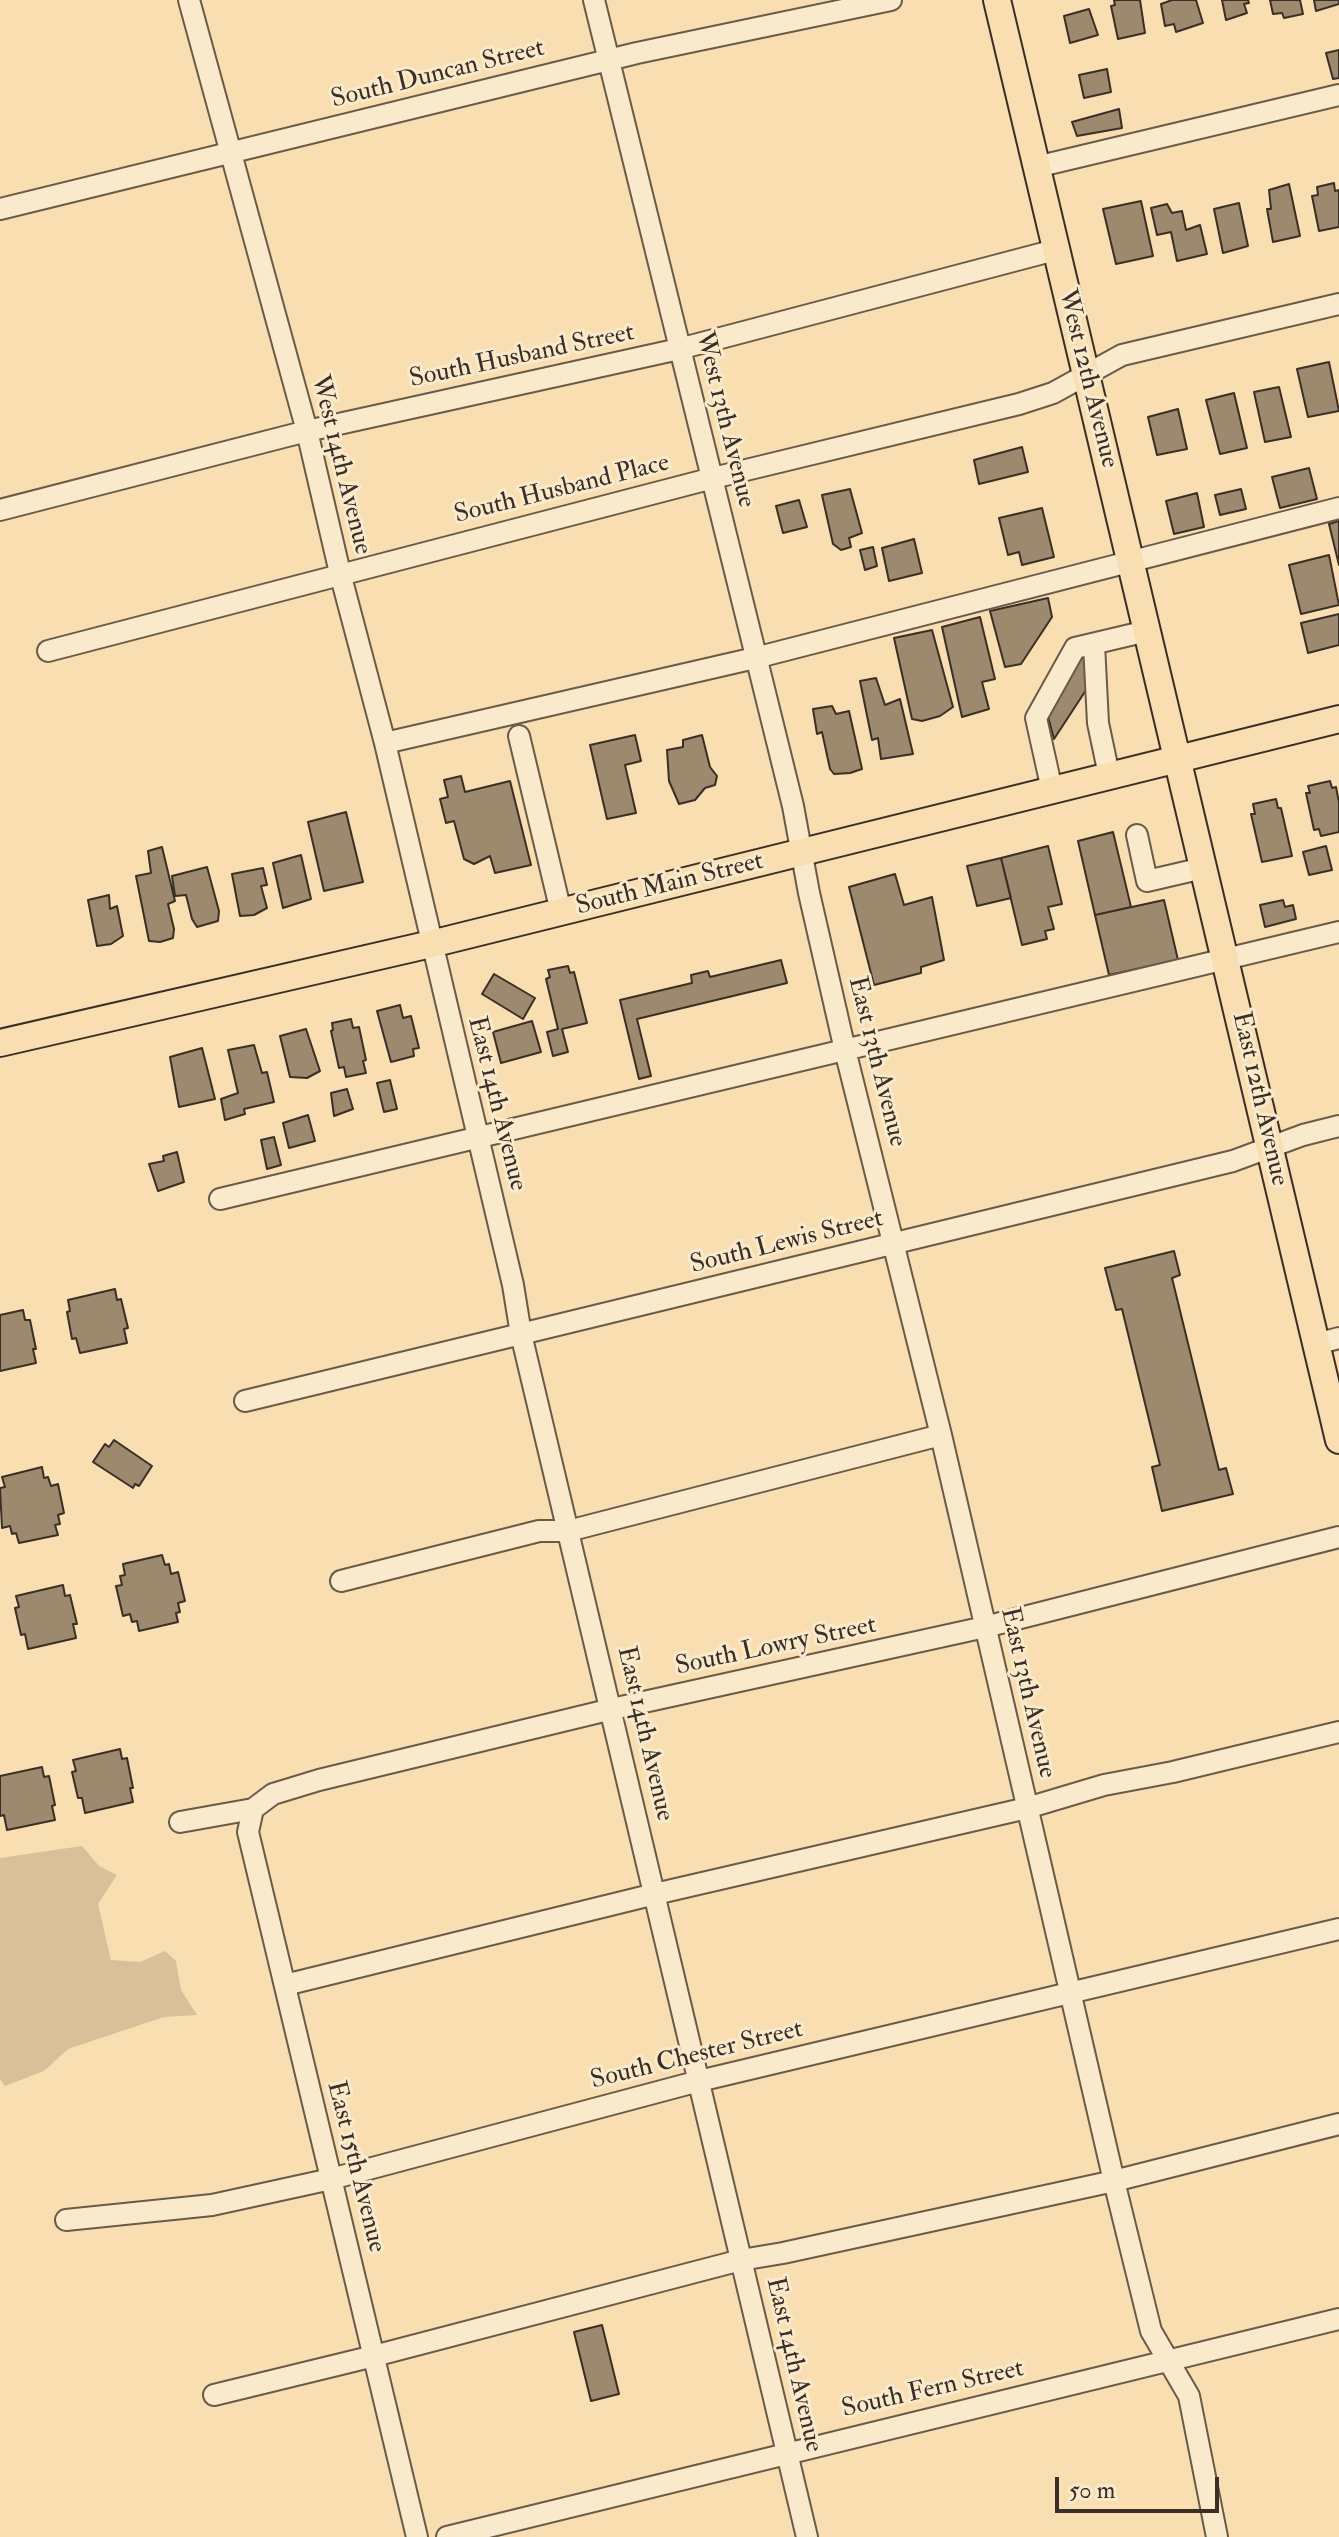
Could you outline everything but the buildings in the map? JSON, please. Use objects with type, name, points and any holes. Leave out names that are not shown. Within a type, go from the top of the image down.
[{"type":"main road","name":"West 12th Avenue","points":[[997,0],[1132,560],[1176,758]]},
{"type":"main road","name":"South Main Street","points":[[0,1043],[431,944],[1339,719]]},
{"type":"main road","name":"East 12th Avenue","points":[[1176,758],[1270,1147],[1327,1341],[1339,1440]]},
{"type":"street","name":"West 14th Avenue","points":[[189,0],[307,431],[340,573],[385,743],[431,944]]},
{"type":"street","name":"West 13th Avenue","points":[[594,0],[802,853]]},
{"type":"street","name":"South Duncan Street","points":[[0,209],[608,60],[891,0]]},
{"type":"street","points":[[1036,167],[1339,95]]},
{"type":"street","name":"South Husband Street","points":[[0,510],[307,431],[679,349],[1055,250]]},
{"type":"street","points":[[1086,375],[1122,355],[1339,304]]},
{"type":"street","name":"South Husband Place","points":[[48,651],[713,478],[1019,404],[1053,393],[1086,375]]},
{"type":"street","points":[[385,743],[755,658],[1339,508]]},
{"type":"street","points":[[1052,790],[1036,718],[1075,648],[1147,631]]},
{"type":"street","points":[[1094,644],[1098,723],[1109,775]]},
{"type":"street","points":[[519,736],[561,912]]},
{"type":"street","points":[[1137,835],[1147,881],[1203,868]]},
{"type":"street","name":"East 13th Avenue","points":[[802,853],[845,1050],[941,1435],[1114,2181],[1151,2331],[1189,2396],[1217,2537]]},
{"type":"street","points":[[220,1199],[1339,932]]},
{"type":"street","name":"East 14th Avenue","points":[[431,944],[807,2537]]},
{"type":"street","name":"South Lewis Street","points":[[245,1401],[1233,1161],[1303,1135],[1339,1126]]},
{"type":"street","points":[[341,1581],[539,1531],[568,1531],[941,1435]]},
{"type":"street","name":"South Lowry Street","points":[[180,1822],[253,1809],[273,1794],[319,1780],[612,1709],[985,1627],[1339,1537]]},
{"type":"street","points":[[285,1985],[655,1894],[1027,1808],[1104,1785],[1173,1772],[1339,1732]]},
{"type":"street","name":"East 15th Avenue","points":[[253,1809],[248,1832],[417,2537]]},
{"type":"street","name":"South Chester Street","points":[[66,2220],[212,2205],[331,2179],[699,2081],[1339,1929]]},
{"type":"street","points":[[214,2395],[741,2260],[1114,2181],[1339,2124]]},
{"type":"street","name":"South Fern Street","points":[[447,2537],[1339,2319]]},
{"type":"shaded area","points":[[82,1846],[99,1866],[117,1875],[98,1904],[111,1960],[140,1962],[165,1951],[176,1961],[181,1990],[197,2015],[164,2017],[68,2049],[44,2071],[5,2086],[0,2079],[0,1858]]}]
